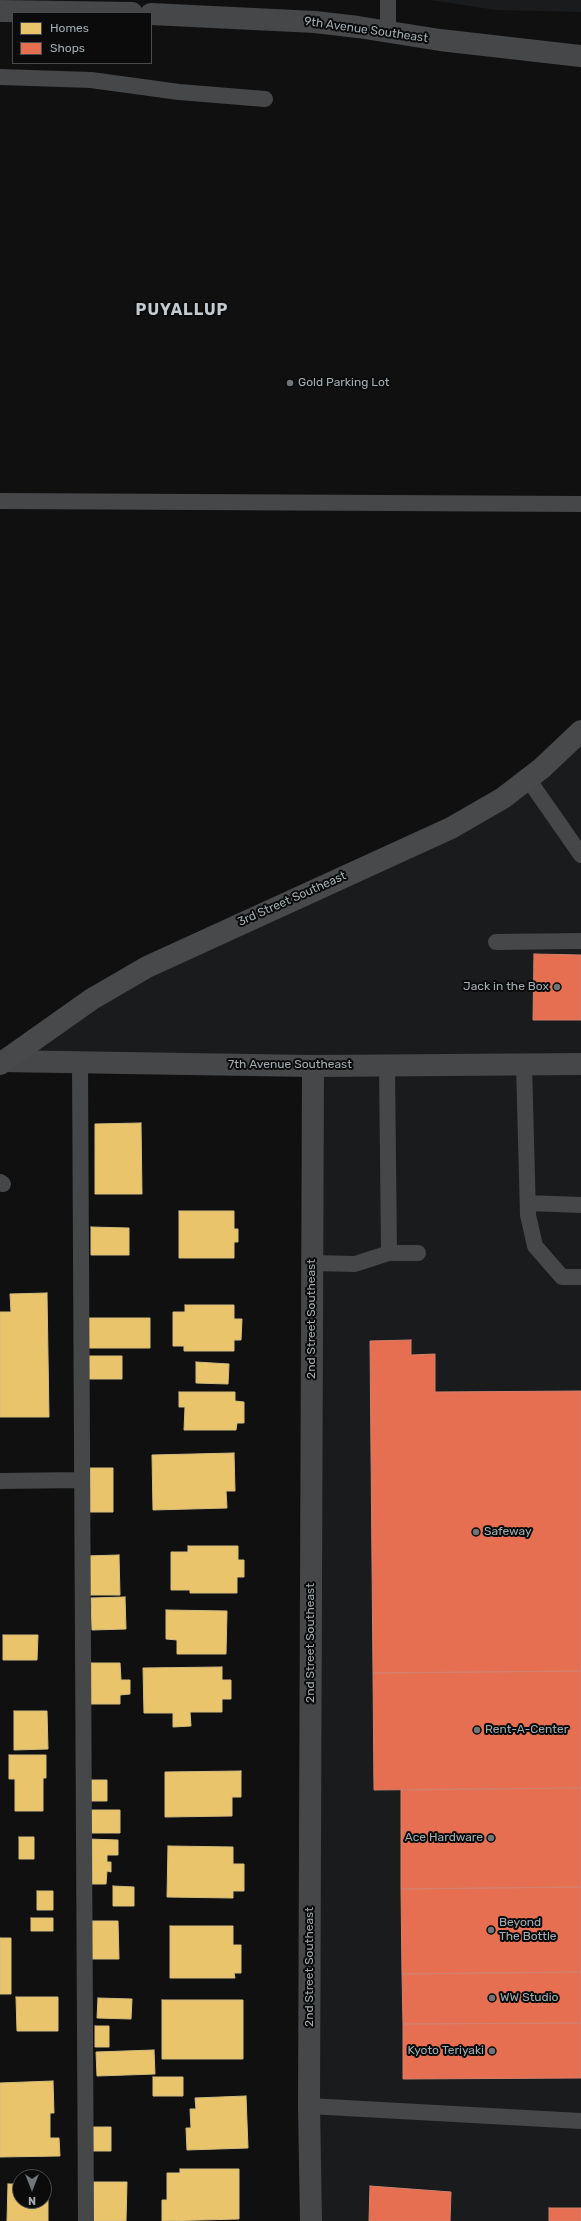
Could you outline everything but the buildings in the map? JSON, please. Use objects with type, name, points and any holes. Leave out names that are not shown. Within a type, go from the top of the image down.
[{"type":"main road","name":"3rd Street Southeast","points":[[1,1062],[92,999],[148,967],[451,828],[503,798],[528,779],[581,731]]},
{"type":"street","points":[[0,11],[66,12]]},
{"type":"street","name":"9th Avenue Southeast","points":[[152,14],[315,22],[440,40],[581,56]]},
{"type":"street","name":"7th Avenue Southeast","points":[[1,1062],[313,1066],[581,1064]]},
{"type":"street","name":"2nd Street Southeast","points":[[311,2221],[313,1066]]},
{"type":"lane","points":[[388,0],[388,32]]},
{"type":"lane","points":[[0,77],[91,80],[178,92],[265,99]]},
{"type":"lane","points":[[0,501],[581,504]]},
{"type":"lane","points":[[528,779],[581,855]]},
{"type":"lane","points":[[496,942],[581,941]]},
{"type":"lane","points":[[80,1062],[86,2221]]},
{"type":"lane","points":[[387,1065],[389,1253]]},
{"type":"lane","points":[[524,1065],[528,1202],[535,1246],[562,1277],[581,1277]]},
{"type":"lane","points":[[528,1202],[581,1205]]},
{"type":"lane","points":[[313,1263],[355,1264],[389,1253],[418,1253]]},
{"type":"lane","points":[[0,1481],[81,1480]]},
{"type":"lane","points":[[310,2106],[581,2121]]},
{"type":"shaded area","points":[[430,0],[581,0],[581,12],[496,10]]},
{"type":"shaded area","points":[[581,731],[581,2221],[311,2221],[313,1066],[3,1061],[92,999],[451,828]]},
{"type":"place","name":"Gold Parking Lot","points":[[290,383]]},
{"type":"place","name":"Jack in the Box","points":[[557,987]]},
{"type":"place","name":"Safeway","points":[[476,1532]]},
{"type":"place","name":"Rent-A-Center","points":[[477,1730]]},
{"type":"place","name":"Ace Hardware","points":[[491,1838]]},
{"type":"place","name":"Beyond The Bottle","points":[[491,1930]]},
{"type":"place","name":"WW Studio","points":[[492,1998]]},
{"type":"place","name":"Kyoto Teriyaki","points":[[492,2051]]},
{"type":"district","name":"PUYALLUP","points":[[182,310]]}]
